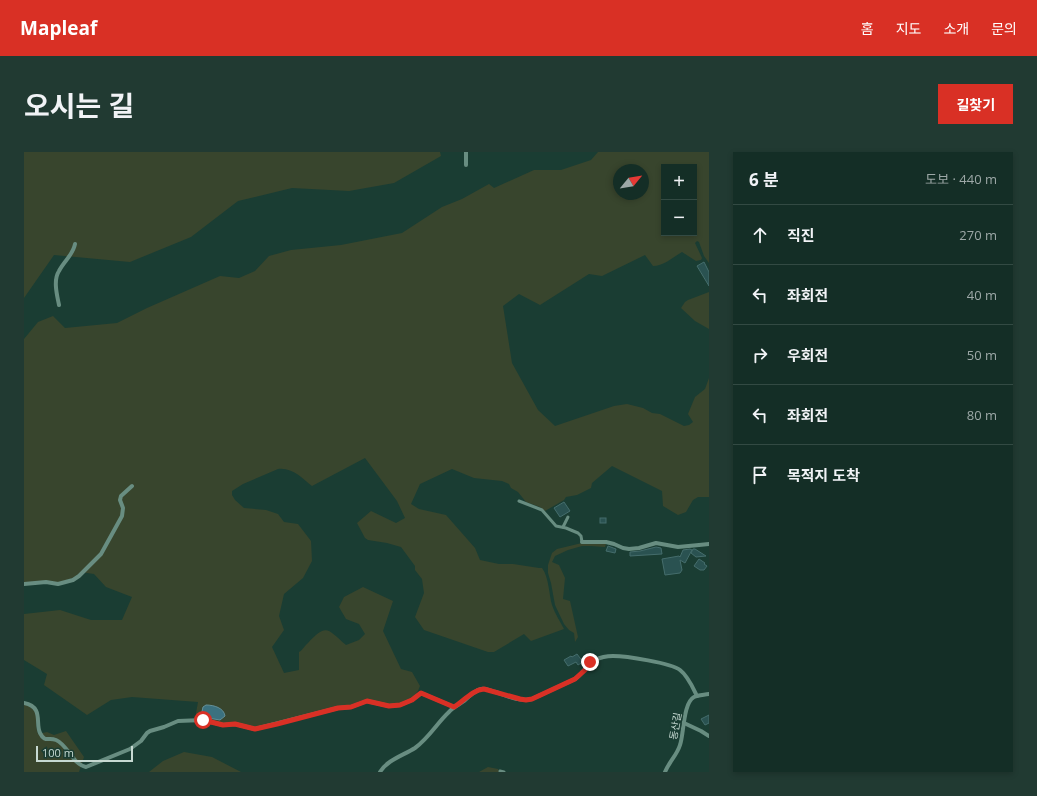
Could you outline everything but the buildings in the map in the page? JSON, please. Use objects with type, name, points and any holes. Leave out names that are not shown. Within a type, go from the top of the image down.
[{"type":"street","points":[[466,152],[466,165]]},
{"type":"street","points":[[59,305],[56,290],[58,274],[72,254],[75,244]]},
{"type":"street","points":[[24,584],[46,582],[58,584],[73,580],[79,576],[99,557],[104,550],[122,516],[123,508],[120,500],[121,496],[132,486]]},
{"type":"street","points":[[582,542],[595,541],[610,543],[629,549],[656,543],[678,547],[709,544]]},
{"type":"street","points":[[380,772],[386,766],[414,749],[445,715],[474,692],[481,689],[488,689],[523,700],[532,699],[575,679],[592,661],[600,658],[612,656],[649,661],[678,668],[685,675],[697,696],[709,694]]},
{"type":"street","points":[[24,703],[28,704],[35,710],[38,718],[38,730],[41,736],[46,740],[60,742],[81,765],[86,767],[130,749],[141,741],[150,731],[178,721],[203,720],[223,725],[235,724],[255,729],[338,708],[351,707],[367,701],[389,706],[400,705],[412,700],[421,693],[454,707]]},
{"type":"street","name":"동산길","points":[[665,772],[681,744],[688,704],[692,698],[697,696]]},
{"type":"street","points":[[684,723],[709,736]]},
{"type":"lane","points":[[519,502],[542,510],[556,526],[571,529],[578,533],[581,536],[582,542]]},
{"type":"lane","points":[[563,527],[568,517]]},
{"type":"green space","points":[[24,152],[440,152],[441,156],[394,183],[349,191],[292,188],[238,201],[191,237],[130,262],[54,255],[24,298]]},
{"type":"green space","points":[[598,152],[709,152],[709,263],[704,256],[699,242],[697,241],[695,243],[702,258],[701,260],[696,261],[682,252],[665,263],[653,266],[645,255],[602,276],[589,274],[540,305],[519,294],[503,306],[512,363],[538,410],[555,426],[614,406],[627,404],[643,408],[652,413],[660,414],[684,426],[689,425],[693,422],[688,414],[695,397],[705,389],[709,378],[709,497],[698,497],[693,500],[686,512],[678,515],[663,506],[662,491],[612,466],[592,483],[591,488],[577,495],[566,497],[564,500],[545,511],[540,507],[526,502],[518,492],[511,488],[509,484],[502,481],[474,478],[452,469],[420,484],[411,504],[419,509],[446,515],[475,548],[480,560],[499,564],[513,564],[542,568],[544,572],[552,605],[564,629],[531,641],[524,634],[494,652],[488,652],[424,630],[415,617],[424,593],[422,579],[415,570],[415,566],[401,547],[368,540],[365,538],[357,523],[371,511],[396,523],[405,518],[397,501],[365,458],[312,486],[292,471],[278,469],[243,484],[232,491],[232,495],[244,508],[266,510],[278,514],[284,522],[298,524],[311,541],[312,561],[303,578],[284,594],[279,616],[284,630],[272,647],[284,673],[299,670],[299,652],[319,632],[327,630],[346,645],[359,640],[365,634],[359,624],[346,619],[339,607],[344,597],[363,587],[393,601],[383,631],[401,669],[412,672],[420,686],[415,695],[407,701],[397,704],[363,700],[350,706],[257,727],[223,724],[195,719],[198,702],[132,697],[111,700],[87,715],[44,685],[47,674],[24,660],[24,614],[60,610],[91,620],[122,620],[132,597],[106,587],[94,574],[81,572],[68,580],[61,582],[24,583],[24,339],[38,322],[53,316],[65,328],[117,323],[220,276],[239,278],[255,271],[269,256],[291,250],[341,245],[402,233],[442,207],[462,199],[489,184],[494,188],[534,170],[561,170],[591,160]],"holes":[[[216,706],[225,714],[220,720],[214,719]]]},
{"type":"green space","points":[[709,292],[709,329],[695,321],[681,308],[688,300]]},
{"type":"green space","points":[[582,543],[606,544],[605,547],[582,546],[568,550],[555,556],[552,562],[559,565],[565,578],[563,599],[570,601],[578,637],[575,642],[574,633],[564,624],[555,605],[548,573],[548,565],[552,553],[557,549]]},
{"type":"green space","points":[[24,704],[34,710],[38,734],[47,732],[54,735],[66,731],[84,757],[79,772],[24,772]]},
{"type":"green space","points":[[184,752],[212,757],[241,772],[149,772],[163,761]]},
{"type":"green space","points":[[488,767],[498,769],[502,772],[479,772]]},
{"type":"water","points":[[206,705],[218,708],[223,711],[225,716],[220,720],[202,717],[203,707]]},
{"type":"route","points":[[203,720],[217,724],[235,724],[255,729],[338,708],[351,707],[367,701],[389,706],[400,705],[409,702],[421,693],[454,707],[474,692],[481,689],[488,689],[520,699],[529,700],[575,679],[585,670],[590,662]]}]
